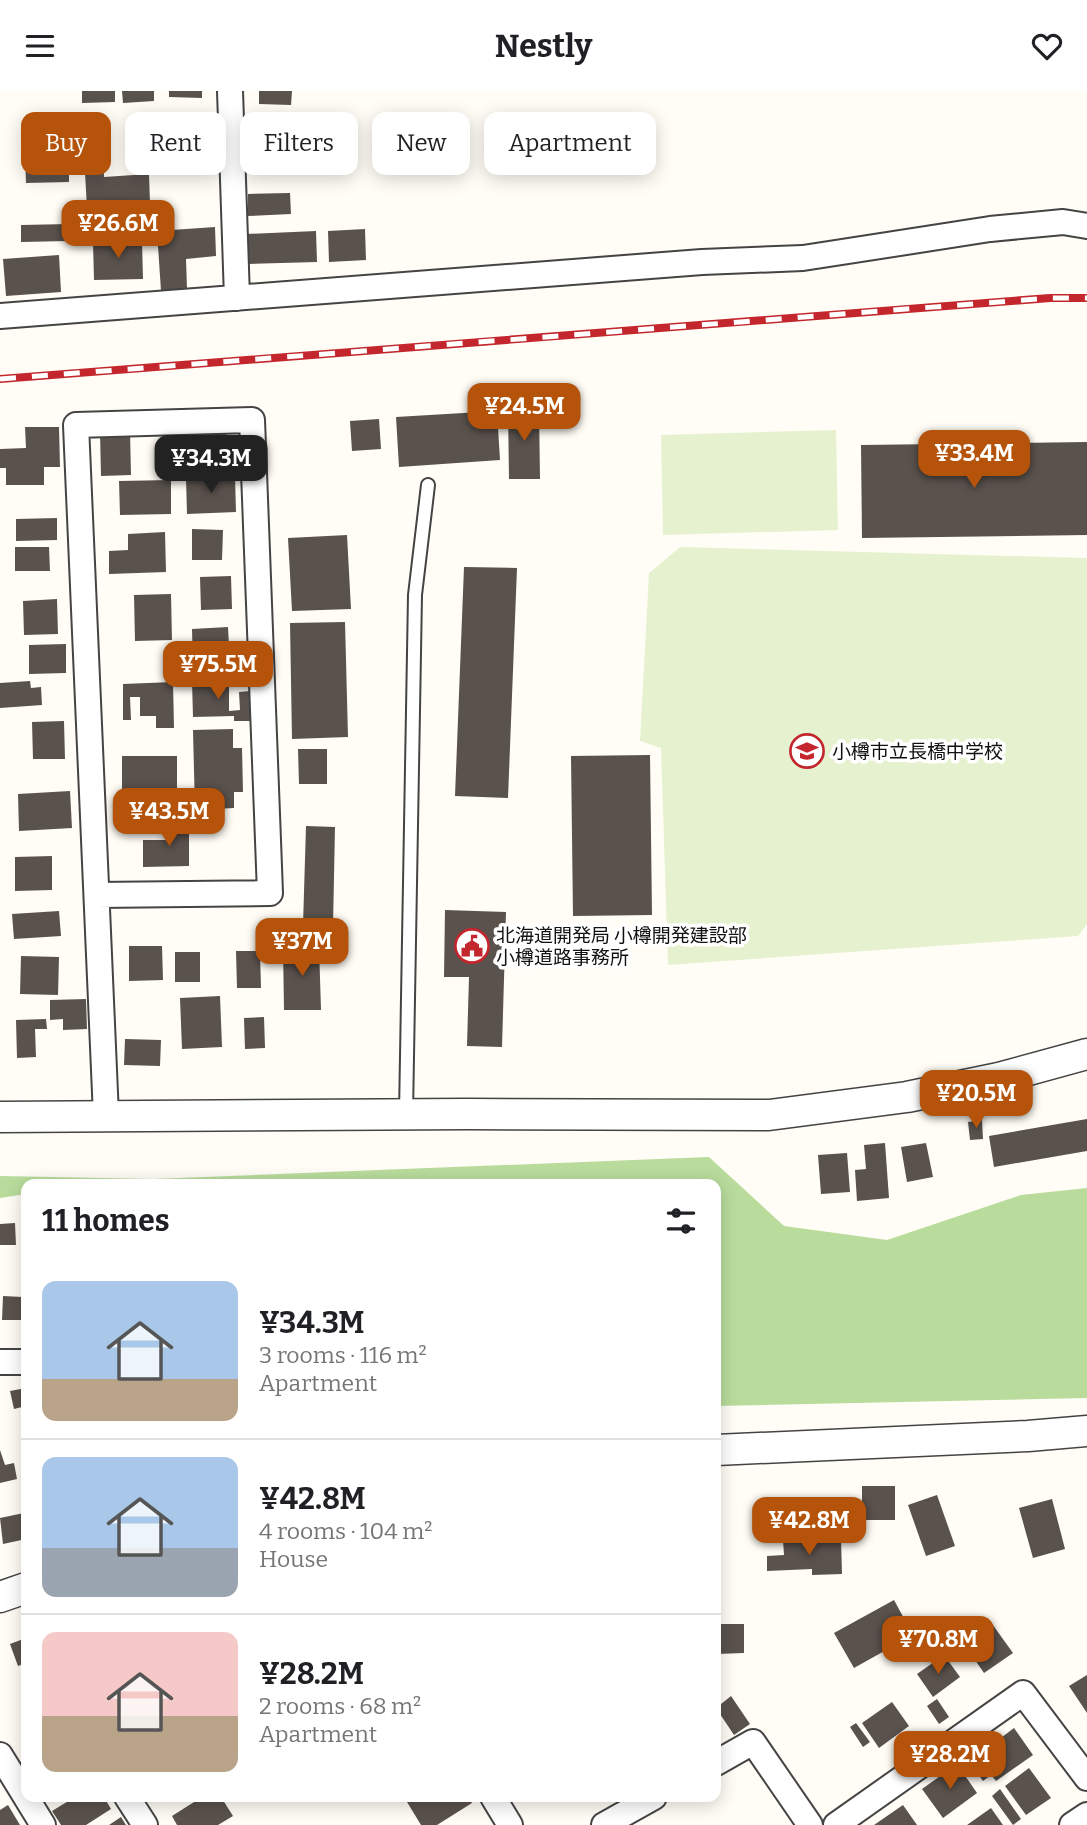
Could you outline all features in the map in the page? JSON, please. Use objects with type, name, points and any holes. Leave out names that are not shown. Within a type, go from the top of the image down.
[{"type":"street","points":[[230,91],[237,298]]},
{"type":"street","points":[[0,316],[702,262],[803,258],[990,229],[1063,222],[1087,226]]},
{"type":"street","points":[[97,895],[270,893],[252,419],[76,425],[106,1116]]},
{"type":"street","points":[[0,1117],[769,1115],[907,1097],[999,1078],[1087,1054]]},
{"type":"street","points":[[0,1361],[21,1361]]},
{"type":"street","points":[[721,1450],[1087,1431]]},
{"type":"street","points":[[0,1597],[21,1590]]},
{"type":"street","points":[[836,1825],[1023,1693],[1087,1778]]},
{"type":"street","points":[[721,1760],[753,1742],[810,1825]]},
{"type":"street","points":[[0,1755],[21,1784]]},
{"type":"street","points":[[33,1802],[43,1825]]},
{"type":"street","points":[[130,1802],[145,1825]]},
{"type":"street","points":[[496,1802],[510,1825]]},
{"type":"street","points":[[604,1825],[644,1802]]},
{"type":"street","points":[[1072,1825],[1087,1815]]},
{"type":"lane","points":[[406,1115],[415,595],[428,485]]},
{"type":"green space","points":[[836,430],[838,530],[663,535],[661,435]]},
{"type":"green space","points":[[680,547],[1087,558],[1087,924],[1078,936],[668,965],[661,748],[640,741],[649,573]]},
{"type":"green space","points":[[709,1157],[784,1226],[887,1240],[1021,1195],[1087,1188],[1087,1398],[721,1406],[721,1179],[153,1179]]},
{"type":"green space","points":[[0,1176],[153,1179],[21,1179],[21,1195],[0,1198]]},
{"type":"building","points":[[82,91],[115,91],[115,102],[82,103]]},
{"type":"building","points":[[122,91],[154,91],[154,101],[123,103]]},
{"type":"building","points":[[169,91],[202,91],[202,98],[169,97]]},
{"type":"building","points":[[259,91],[292,91],[291,105],[259,104]]},
{"type":"building","points":[[26,175],[69,175],[69,182],[26,183]]},
{"type":"building","points":[[85,175],[149,175],[150,204],[87,208]]},
{"type":"building","points":[[290,193],[291,214],[248,216],[248,194]]},
{"type":"building","points":[[69,224],[69,241],[21,242],[21,225]]},
{"type":"building","points":[[215,227],[216,256],[186,259],[187,289],[161,291],[157,231]]},
{"type":"building","points":[[365,229],[366,260],[329,262],[328,231]]},
{"type":"building","points":[[316,231],[317,262],[248,264],[247,234]]},
{"type":"building","points":[[142,241],[143,279],[94,280],[93,242]]},
{"type":"building","points":[[59,255],[61,292],[6,296],[3,259]]},
{"type":"building","points":[[508,408],[539,408],[540,479],[509,479]]},
{"type":"building","points":[[497,411],[500,460],[399,467],[396,417]]},
{"type":"building","points":[[379,419],[381,449],[352,451],[350,421]]},
{"type":"building","points":[[25,427],[59,427],[60,467],[44,467],[44,485],[6,485],[6,468],[0,468],[0,449],[26,448]]},
{"type":"building","points":[[130,431],[131,475],[101,476],[100,432]]},
{"type":"building","points":[[226,431],[227,455],[183,457],[182,433]]},
{"type":"building","points":[[1087,442],[1087,535],[862,538],[861,445]]},
{"type":"building","points":[[235,477],[236,512],[187,514],[186,478]]},
{"type":"building","points":[[171,480],[171,514],[120,515],[119,481]]},
{"type":"building","points":[[57,518],[57,540],[16,541],[16,519]]},
{"type":"building","points":[[192,529],[223,530],[222,560],[192,560]]},
{"type":"building","points":[[165,532],[166,572],[109,574],[109,551],[128,550],[128,534]]},
{"type":"building","points":[[347,535],[351,609],[292,611],[288,538]]},
{"type":"building","points":[[15,547],[49,547],[50,571],[15,571]]},
{"type":"building","points":[[464,567],[517,568],[508,798],[455,796]]},
{"type":"building","points":[[231,576],[232,609],[201,610],[200,577]]},
{"type":"building","points":[[171,594],[172,640],[135,641],[134,595]]},
{"type":"building","points":[[57,599],[58,634],[24,635],[23,601]]},
{"type":"building","points":[[345,622],[348,737],[292,739],[290,623]]},
{"type":"building","points":[[228,627],[230,665],[193,667],[192,629]]},
{"type":"building","points":[[66,644],[66,673],[29,674],[29,645]]},
{"type":"building","points":[[229,680],[229,711],[240,710],[239,692],[250,691],[251,721],[234,721],[234,716],[193,717],[192,681]]},
{"type":"building","points":[[30,681],[31,688],[41,687],[42,705],[0,708],[0,683]]},
{"type":"building","points":[[173,682],[174,728],[156,728],[156,716],[140,716],[140,697],[130,697],[131,720],[123,720],[123,684]]},
{"type":"building","points":[[64,721],[65,759],[33,759],[32,722]]},
{"type":"building","points":[[233,729],[233,748],[242,748],[243,792],[234,792],[234,808],[195,810],[193,730]]},
{"type":"building","points":[[298,749],[327,749],[327,784],[299,784]]},
{"type":"building","points":[[650,755],[652,915],[573,916],[571,756]]},
{"type":"building","points":[[122,756],[177,756],[177,793],[154,793],[154,801],[141,801],[141,793],[122,793]]},
{"type":"building","points":[[70,791],[72,828],[19,831],[18,794]]},
{"type":"building","points":[[167,822],[189,822],[189,866],[143,867],[143,840],[167,840]]},
{"type":"building","points":[[306,826],[335,827],[333,926],[303,925]]},
{"type":"building","points":[[52,856],[52,890],[15,891],[15,857]]},
{"type":"building","points":[[445,910],[506,912],[502,1047],[467,1046],[469,977],[444,977]]},
{"type":"building","points":[[59,911],[61,936],[14,939],[12,914]]},
{"type":"building","points":[[129,946],[162,946],[163,980],[129,981]]},
{"type":"building","points":[[319,946],[321,1010],[284,1010],[283,947]]},
{"type":"building","points":[[236,951],[260,951],[261,988],[237,988]]},
{"type":"building","points":[[175,952],[200,952],[200,982],[175,982]]},
{"type":"building","points":[[21,956],[59,957],[58,995],[20,994]]},
{"type":"building","points":[[220,996],[222,1047],[182,1049],[180,998]]},
{"type":"building","points":[[86,999],[87,1029],[63,1030],[63,1019],[50,1020],[50,1000]]},
{"type":"building","points":[[264,1017],[265,1048],[245,1049],[244,1018]]},
{"type":"building","points":[[46,1019],[47,1029],[35,1029],[36,1057],[17,1058],[16,1020]]},
{"type":"building","points":[[125,1039],[161,1040],[160,1066],[124,1065]]},
{"type":"building","points":[[1087,1119],[1087,1151],[994,1167],[989,1136]]},
{"type":"building","points":[[982,1120],[983,1139],[970,1140],[968,1122]]},
{"type":"building","points":[[885,1143],[889,1198],[857,1201],[855,1170],[866,1169],[864,1145]]},
{"type":"building","points":[[926,1143],[933,1177],[907,1182],[901,1147]]},
{"type":"building","points":[[847,1153],[850,1192],[821,1194],[818,1155]]},
{"type":"building","points":[[15,1223],[16,1245],[0,1245],[0,1224]]},
{"type":"building","points":[[3,1296],[21,1297],[21,1320],[2,1320]]},
{"type":"building","points":[[21,1389],[21,1407],[14,1409],[10,1391]]},
{"type":"building","points":[[0,1450],[5,1465],[14,1463],[17,1479],[0,1483]]},
{"type":"building","points":[[862,1486],[895,1486],[895,1520],[862,1520]]},
{"type":"building","points":[[937,1495],[955,1546],[926,1556],[908,1505]]},
{"type":"building","points":[[1052,1499],[1065,1549],[1033,1558],[1019,1508]]},
{"type":"building","points":[[21,1514],[21,1540],[3,1544],[0,1518]]},
{"type":"building","points":[[841,1538],[842,1574],[812,1575],[812,1569],[767,1571],[767,1556],[784,1555],[783,1540]]},
{"type":"building","points":[[894,1600],[913,1635],[854,1668],[834,1633]]},
{"type":"building","points":[[990,1621],[1013,1653],[984,1673],[962,1641]]},
{"type":"building","points":[[721,1624],[744,1624],[744,1653],[721,1654]]},
{"type":"building","points":[[21,1640],[21,1665],[18,1666],[10,1644]]},
{"type":"building","points":[[944,1655],[960,1677],[933,1697],[917,1674]]},
{"type":"building","points":[[1087,1675],[1087,1713],[1069,1686]]},
{"type":"building","points":[[731,1696],[750,1724],[734,1735],[721,1716],[721,1704]]},
{"type":"building","points":[[937,1699],[949,1717],[939,1724],[927,1706]]},
{"type":"building","points":[[892,1702],[909,1726],[879,1748],[862,1723]]},
{"type":"building","points":[[856,1723],[870,1742],[863,1747],[850,1727]]},
{"type":"building","points":[[1014,1728],[1033,1755],[996,1781],[991,1775],[983,1781],[969,1762]]},
{"type":"building","points":[[957,1764],[977,1793],[943,1818],[922,1789]]},
{"type":"building","points":[[1029,1768],[1051,1798],[1026,1815],[1005,1786]]},
{"type":"building","points":[[1000,1789],[1021,1819],[1013,1825],[992,1796]]},
{"type":"building","points":[[67,1802],[107,1802],[111,1809],[86,1825],[61,1825],[52,1811]]},
{"type":"building","points":[[194,1802],[224,1802],[233,1816],[218,1825],[177,1825],[172,1816]]},
{"type":"building","points":[[407,1802],[472,1803],[437,1825],[421,1825]]},
{"type":"building","points":[[8,1805],[20,1825],[0,1825],[0,1810]]},
{"type":"building","points":[[903,1805],[917,1825],[874,1825]]},
{"type":"building","points":[[991,1808],[1003,1825],[967,1825]]},
{"type":"building","points":[[121,1817],[126,1825],[109,1825]]},
{"type":"railway","points":[[0,379],[1050,298],[1087,298]]},
{"type":"place","name":"小樽市立長橋中学校","points":[[807,751]]},
{"type":"place","name":"北海道開発局 小樽開発建設部 小樽道路事務所","points":[[472,946]]}]
